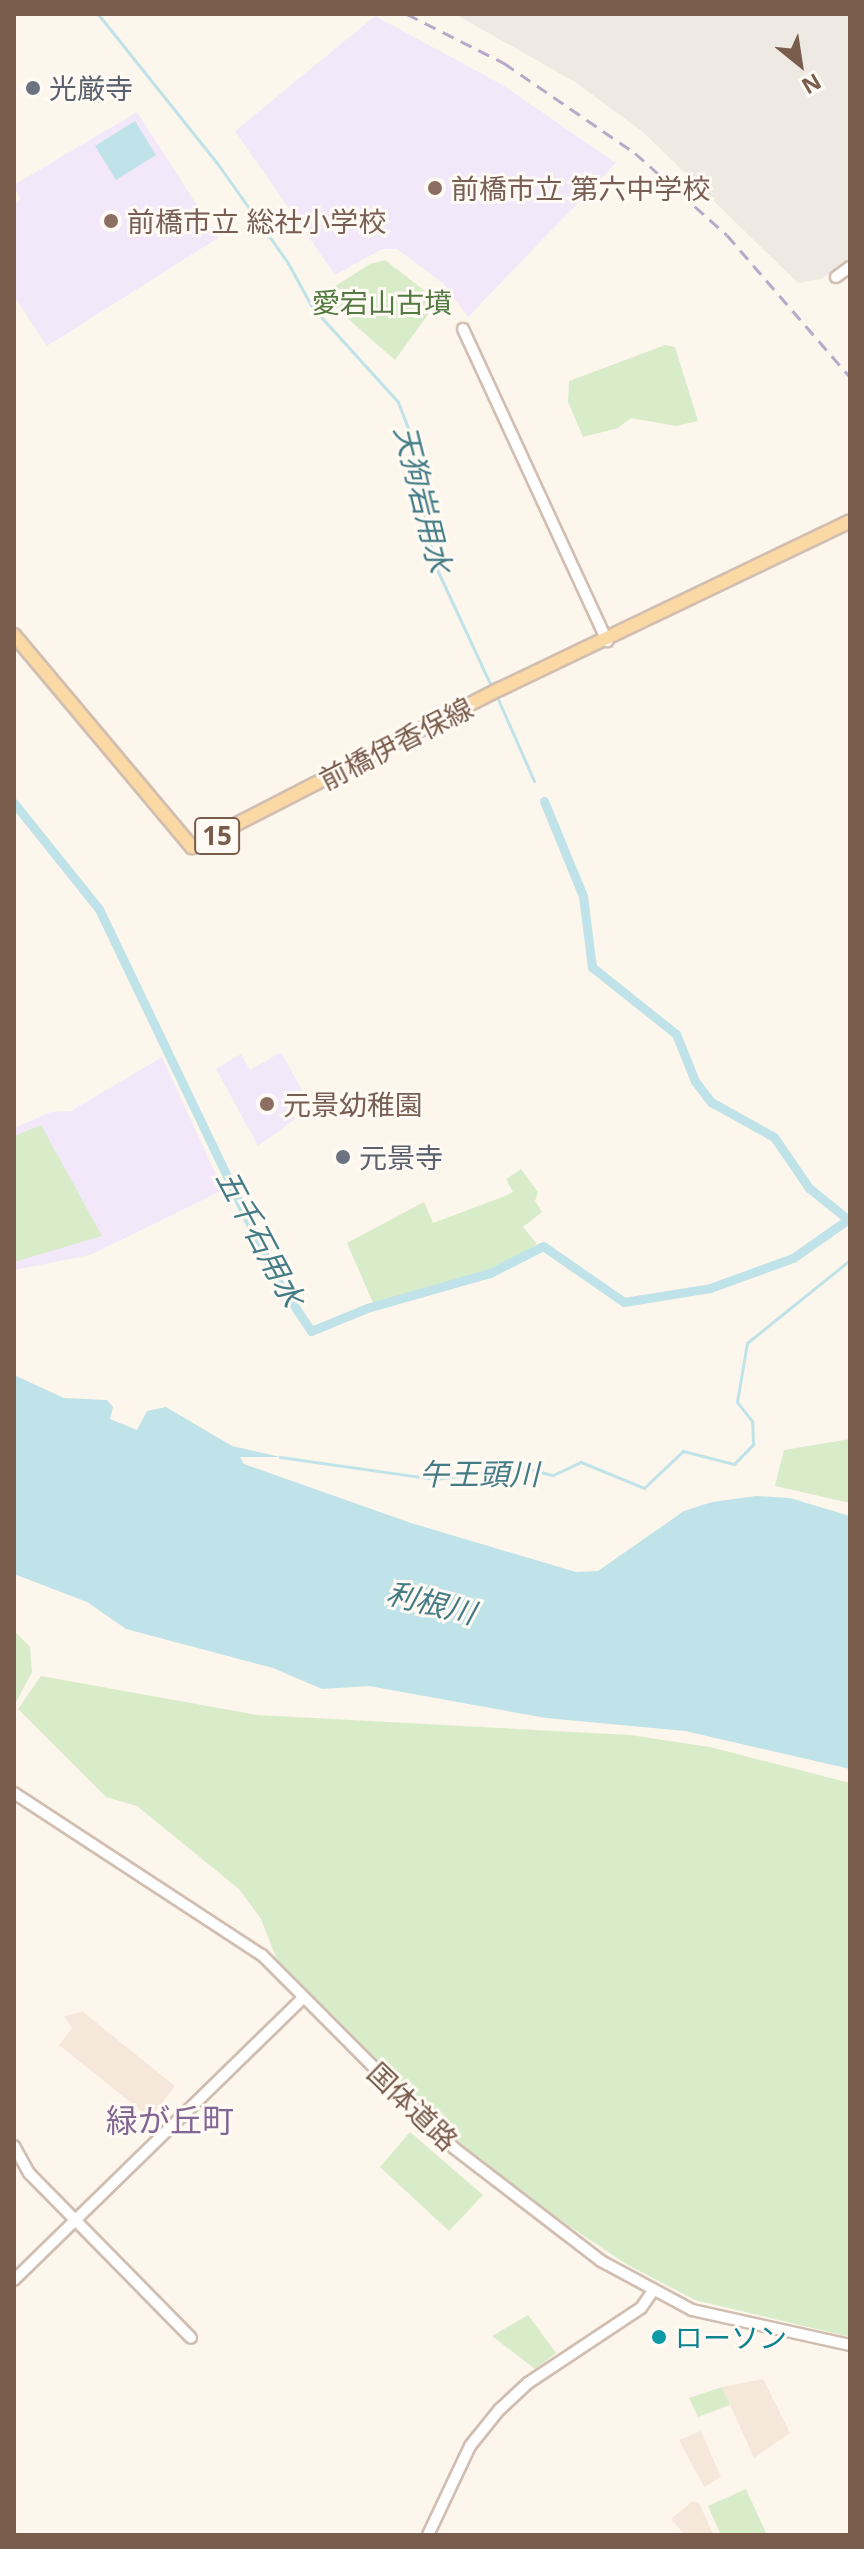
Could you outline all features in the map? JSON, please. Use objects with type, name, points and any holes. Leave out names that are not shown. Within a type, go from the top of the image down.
[{"type":"main road","name":"前橋伊香保線","points":[[14,635],[192,847],[500,689],[607,641],[850,521]]},
{"type":"street","points":[[836,277],[850,267]]},
{"type":"street","points":[[463,329],[607,641]]},
{"type":"street","name":"国体道路","points":[[14,1793],[242,1940],[494,2184],[570,2241],[652,2292],[743,2324],[850,2345]]},
{"type":"street","points":[[14,2280],[304,1997]]},
{"type":"street","points":[[14,2134],[35,2178]]},
{"type":"street","points":[[14,2146],[35,2178],[191,2338]]},
{"type":"street","points":[[428,2535],[466,2453],[499,2410],[528,2383],[641,2308],[652,2292]]},
{"type":"shaded area","points":[[455,14],[850,14],[850,260],[821,279],[798,283],[643,132],[575,82]]},
{"type":"shaded area","name":"前橋市立 第六中学校","points":[[375,16],[501,84],[616,163],[468,317],[444,284],[397,249],[382,249],[335,275],[235,131]]},
{"type":"shaded area","name":"前橋市立 総社小学校","points":[[137,112],[218,238],[47,346],[14,296],[14,204],[20,199],[14,185]]},
{"type":"shaded area","name":"元景幼稚園","points":[[281,1052],[307,1099],[290,1109],[295,1119],[258,1146],[216,1069],[241,1054],[250,1070]]},
{"type":"shaded area","points":[[162,1057],[223,1190],[90,1255],[14,1270],[14,1128],[51,1112],[71,1111]]},
{"type":"shaded area","points":[[83,2012],[175,2086],[150,2118],[59,2045],[72,2028],[64,2016]]},
{"type":"shaded area","points":[[763,2379],[790,2433],[754,2458],[722,2387]]},
{"type":"shaded area","points":[[701,2431],[721,2477],[704,2487],[679,2440]]},
{"type":"shaded area","points":[[693,2501],[699,2503],[713,2534],[685,2535],[671,2519]]},
{"type":"green space","name":"愛宕山古墳","points":[[385,260],[438,301],[395,360],[332,305],[329,290],[370,264]]},
{"type":"green space","points":[[665,345],[675,347],[698,421],[676,426],[631,418],[618,428],[583,437],[568,402],[569,381]]},
{"type":"green space","points":[[41,1125],[102,1236],[14,1262],[14,1136]]},
{"type":"green space","points":[[521,1169],[538,1192],[535,1201],[542,1212],[523,1227],[537,1244],[501,1267],[373,1303],[347,1243],[424,1202],[433,1223],[505,1196],[513,1192],[506,1179]]},
{"type":"green space","points":[[850,1439],[850,1503],[775,1486],[784,1450]]},
{"type":"green space","points":[[14,1631],[30,1647],[32,1672],[14,1706]]},
{"type":"green space","points":[[41,1676],[257,1715],[630,1735],[710,1747],[850,1783],[850,2337],[695,2300],[626,2264],[517,2191],[472,2154],[277,1960],[261,1919],[239,1889],[137,1806],[106,1797],[18,1709]]},
{"type":"green space","points":[[410,2132],[483,2195],[449,2231],[380,2167]]},
{"type":"green space","points":[[528,2315],[556,2353],[535,2369],[492,2336]]},
{"type":"green space","points":[[722,2387],[730,2405],[698,2417],[689,2398]]},
{"type":"green space","points":[[746,2489],[767,2535],[721,2535],[708,2506]]},
{"type":"water","points":[[135,121],[156,155],[116,180],[95,146]]},
{"type":"water","name":"利根川","points":[[14,1375],[64,1398],[107,1400],[113,1407],[110,1419],[137,1430],[147,1411],[166,1407],[232,1446],[281,1457],[240,1457],[244,1464],[411,1523],[576,1572],[598,1571],[684,1511],[712,1502],[756,1496],[790,1498],[850,1516],[850,1769],[685,1731],[546,1718],[369,1686],[322,1689],[273,1668],[126,1629],[87,1602],[14,1574]]},
{"type":"waterway","name":"天狗岩用水","points":[[98,14],[217,163],[288,263],[312,307],[398,402],[409,430],[434,563],[493,690]]},
{"type":"waterway","name":"天狗岩用水","points":[[497,697],[534,781]]},
{"type":"waterway","points":[[544,801],[583,896],[592,967],[676,1034],[695,1081],[711,1102],[774,1137],[809,1188],[850,1221]]},
{"type":"waterway","name":"五千石用水","points":[[14,803],[99,909],[275,1277],[311,1331],[367,1308],[490,1273],[543,1246],[624,1302],[710,1288],[793,1258],[847,1220]]},
{"type":"waterway","name":"午王頭川","points":[[280,1457],[435,1479],[524,1468],[553,1475],[581,1462],[644,1488],[683,1451],[734,1464],[753,1444],[752,1421],[737,1402],[747,1343],[850,1260]]},
{"type":"waterway","points":[[14,1647],[14,1663]]},
{"type":"railway","points":[[407,14],[504,63],[635,153],[727,235],[850,377]]},
{"type":"place","name":"光厳寺","points":[[33,88]]},
{"type":"place","name":"前橋市立 第六中学校","points":[[435,188]]},
{"type":"place","name":"前橋市立 総社小学校","points":[[111,221]]},
{"type":"place","name":"元景幼稚園","points":[[267,1104]]},
{"type":"place","name":"元景寺","points":[[343,1157]]},
{"type":"place","name":"ローソン","points":[[659,2337]]},
{"type":"district","name":"緑が丘町","points":[[170,2120]]}]
